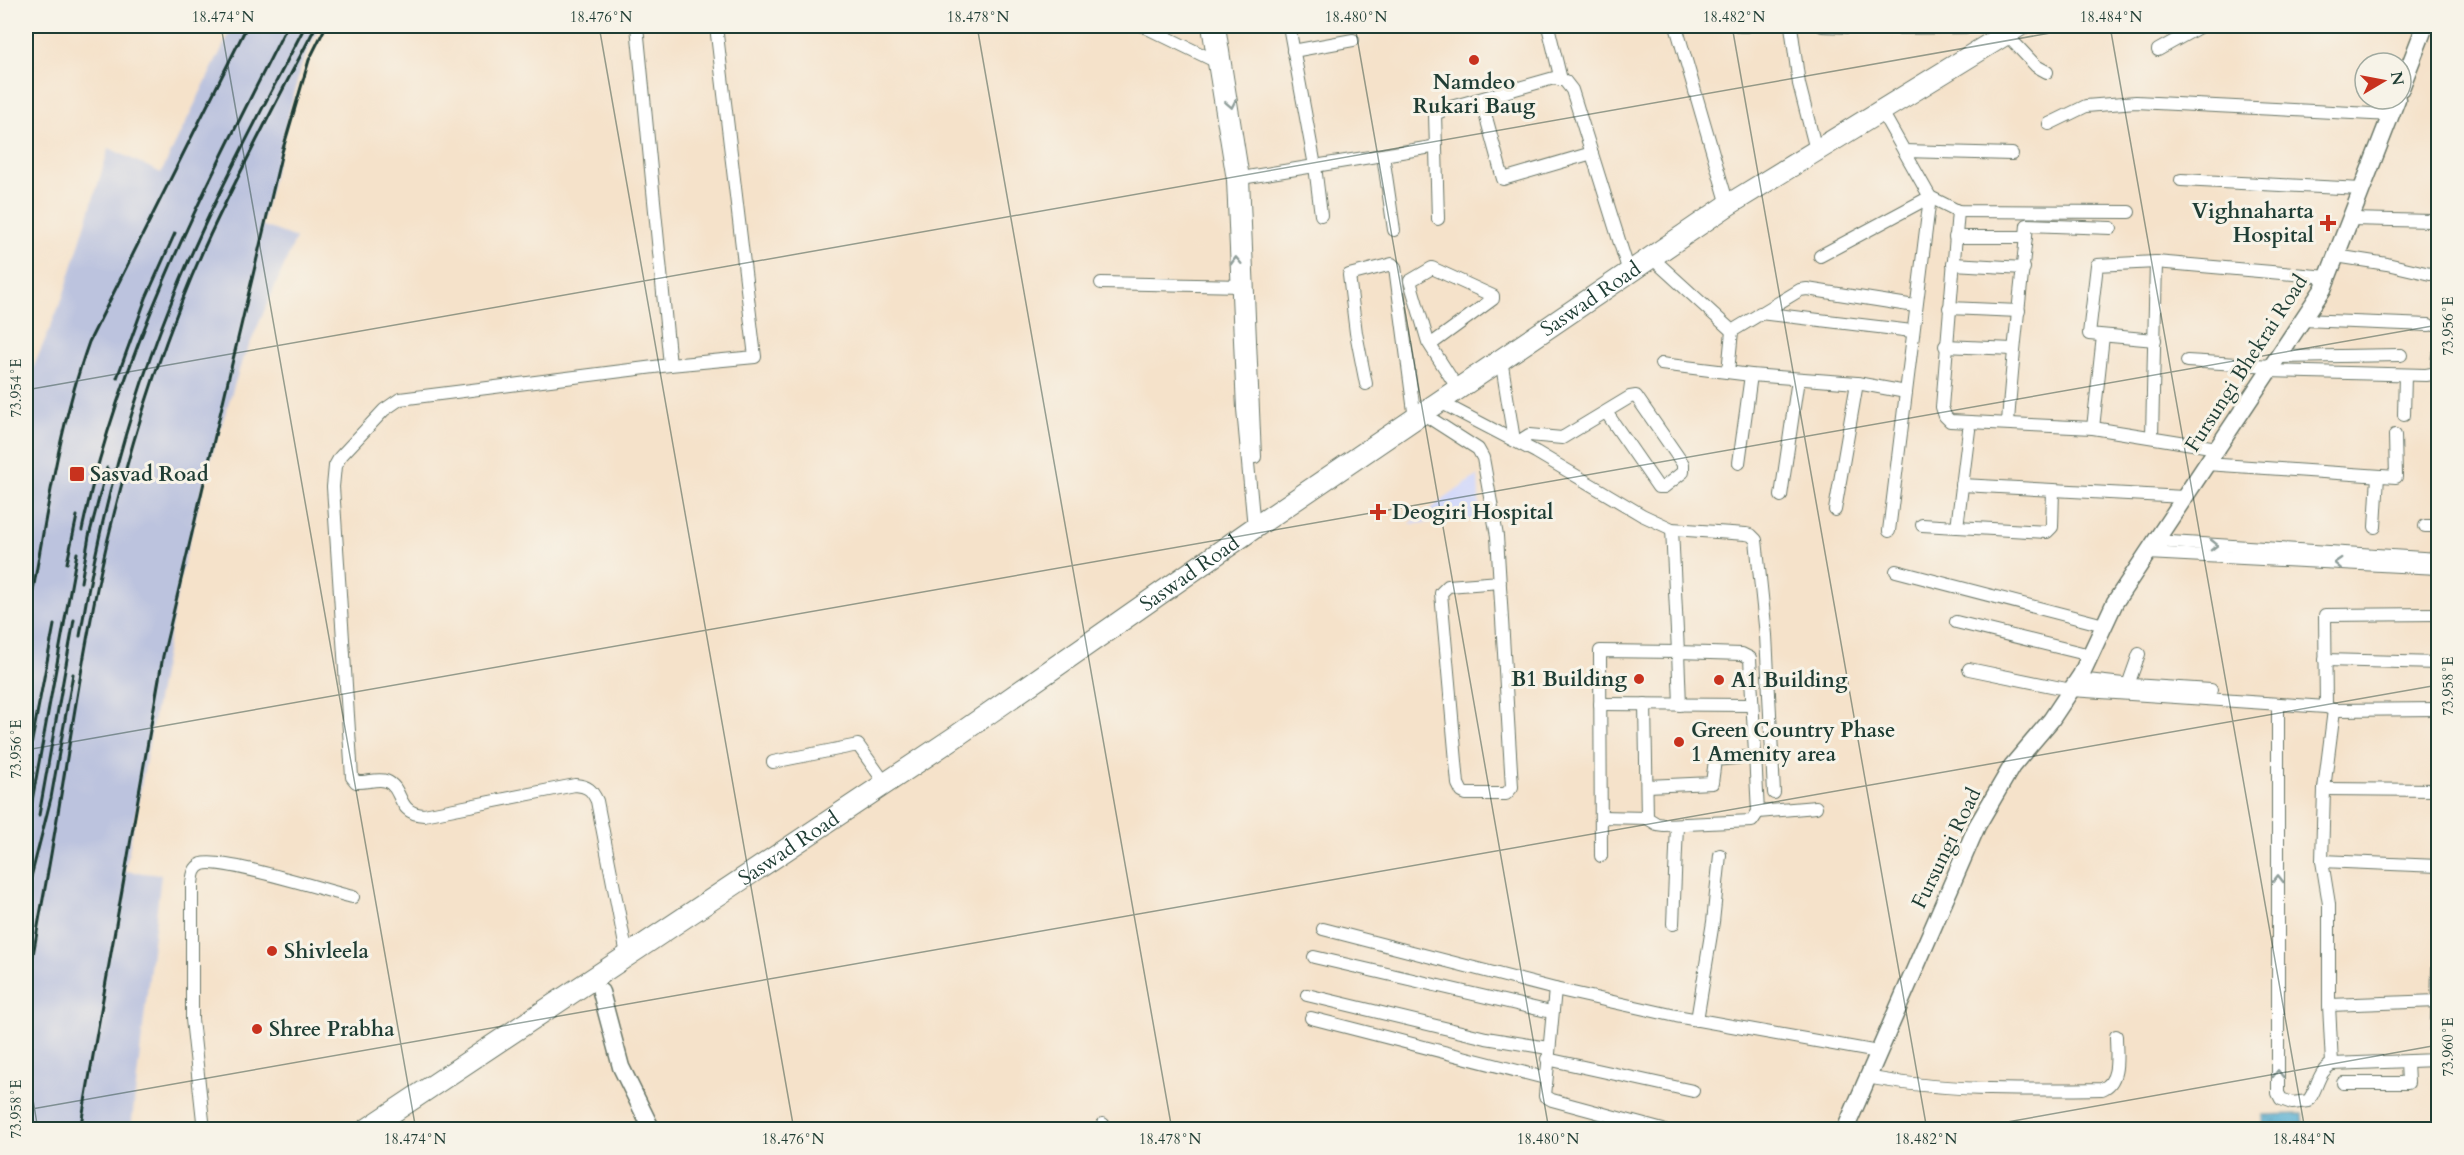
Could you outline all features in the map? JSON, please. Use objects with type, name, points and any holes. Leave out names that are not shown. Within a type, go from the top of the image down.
[{"type":"highway","name":"Saswad Road","points":[[366,1130],[885,783],[1728,205],[2012,30]]},
{"type":"street","points":[[637,26],[670,364]]},
{"type":"street","points":[[627,955],[597,801],[592,791],[585,785],[417,815],[407,811],[389,782],[382,780],[356,782],[352,777],[333,474],[340,457],[384,410],[400,399],[670,364],[755,357],[716,26]]},
{"type":"street","points":[[1143,26],[1219,64]]},
{"type":"street","points":[[1208,26],[1219,64],[1238,179],[1242,286],[1258,526]]},
{"type":"street","points":[[1219,26],[1219,64]]},
{"type":"street","points":[[1289,26],[1315,166],[1321,215]]},
{"type":"street","points":[[1548,26],[1561,80]]},
{"type":"street","points":[[1676,26],[1728,205]]},
{"type":"street","points":[[1740,26],[1747,26]]},
{"type":"street","points":[[1791,26],[1799,84],[1816,150]]},
{"type":"street","points":[[1822,26],[1974,26],[1972,55]]},
{"type":"street","points":[[2413,57],[2425,26]]},
{"type":"street","points":[[2158,50],[2196,27]]},
{"type":"street","points":[[2012,30],[2036,66],[2047,72]]},
{"type":"street","points":[[1293,51],[1353,40]]},
{"type":"street","points":[[1438,219],[1435,114],[1554,78],[1561,80],[1572,90],[1629,272]]},
{"type":"street","points":[[1481,99],[1503,178],[1592,153]]},
{"type":"street","points":[[2049,124],[2086,106],[2136,102],[2391,115]]},
{"type":"street","points":[[1881,110],[1930,197],[1958,211],[2129,212]]},
{"type":"street","name":"Fursungi Bhekrai Road","points":[[2115,602],[2323,289],[2392,111]]},
{"type":"street","points":[[1238,179],[1432,147]]},
{"type":"street","points":[[1904,151],[2012,154]]},
{"type":"street","points":[[1383,155],[1394,230]]},
{"type":"street","points":[[2181,180],[2362,189]]},
{"type":"street","points":[[1820,256],[1930,197]]},
{"type":"street","points":[[1889,531],[1930,197]]},
{"type":"street","points":[[1958,211],[1945,346],[1942,408],[1950,422],[2093,428],[2217,448]]},
{"type":"street","points":[[2351,219],[2432,221]]},
{"type":"street","points":[[2008,423],[2013,349],[2024,268],[2027,225],[2111,228]]},
{"type":"street","points":[[1955,237],[2026,237]]},
{"type":"street","points":[[2336,256],[2430,274]]},
{"type":"street","points":[[1652,257],[1731,331]]},
{"type":"street","points":[[2155,340],[2089,334],[2097,265],[2157,262],[2328,277]]},
{"type":"street","points":[[2152,436],[2157,262]]},
{"type":"street","points":[[1366,384],[1356,333],[1349,275],[1392,264],[1395,267],[1426,411],[1478,449],[1483,458],[1497,536],[1500,582],[1512,787],[1506,794],[1466,794],[1462,792],[1458,784],[1441,593],[1448,586],[1500,582]]},
{"type":"street","points":[[1953,264],[2024,268]]},
{"type":"street","points":[[1430,345],[1493,299],[1493,296],[1432,268],[1412,279],[1411,283],[1430,345],[1458,389]]},
{"type":"street","points":[[1101,283],[1242,286]]},
{"type":"street","points":[[1731,331],[1792,294],[1807,289],[1915,306]]},
{"type":"street","points":[[1949,308],[2019,311]]},
{"type":"street","points":[[1760,313],[1912,331]]},
{"type":"street","points":[[2302,320],[2429,325]]},
{"type":"street","points":[[1728,372],[1731,331]]},
{"type":"street","points":[[2093,428],[2103,336]]},
{"type":"street","points":[[1945,346],[2013,349]]},
{"type":"street","points":[[2272,365],[2401,355]]},
{"type":"street","points":[[1501,360],[1516,441]]},
{"type":"street","points":[[2187,361],[2405,375],[2426,375],[2438,364]]},
{"type":"street","points":[[1661,364],[1751,375],[1857,383],[1906,393]]},
{"type":"street","points":[[1739,463],[1751,375]]},
{"type":"street","points":[[2404,415],[2405,375]]},
{"type":"street","points":[[1781,496],[1798,379]]},
{"type":"street","points":[[1835,510],[1857,383]]},
{"type":"street","points":[[1516,441],[1529,435],[1562,438],[1630,397],[1639,398],[1683,464],[1683,472],[1664,487],[1658,487],[1606,412]]},
{"type":"street","points":[[1426,411],[1516,441],[1642,515],[1672,529],[1746,534],[1756,540],[1766,635],[1774,793]]},
{"type":"street","points":[[1957,527],[1969,430]]},
{"type":"street","points":[[2206,464],[2396,477],[2396,435]]},
{"type":"street","points":[[2375,527],[2378,476]]},
{"type":"street","points":[[1962,485],[2184,497]]},
{"type":"street","points":[[1922,525],[2047,532],[2052,527],[2053,490]]},
{"type":"street","points":[[2425,526],[2439,526]]},
{"type":"street","points":[[1672,529],[1680,705]]},
{"type":"street","points":[[2151,547],[2439,559]]},
{"type":"street","points":[[2151,547],[2439,568]]},
{"type":"street","points":[[1896,571],[2104,625]]},
{"type":"street","name":"Fursungi Road","points":[[1845,1130],[1977,826],[2012,766],[2052,720],[2075,684],[2115,602]]},
{"type":"street","points":[[2332,1064],[2329,1005],[2329,904],[2322,861],[2330,708],[2325,660],[2325,615],[2439,614]]},
{"type":"street","points":[[1956,621],[2090,656]]},
{"type":"street","points":[[1601,817],[1647,818],[1657,824],[1677,825],[1749,822],[1755,818],[1758,812],[1756,756],[1749,656],[1600,651],[1601,856]]},
{"type":"street","points":[[2128,685],[2139,654]]},
{"type":"street","points":[[2325,660],[2439,663]]},
{"type":"street","points":[[1969,669],[2075,684],[2278,704],[2330,708],[2438,709],[2439,728]]},
{"type":"street","points":[[2075,684],[2211,690]]},
{"type":"street","points":[[1600,704],[1751,705]]},
{"type":"street","points":[[1645,704],[1647,818]]},
{"type":"street","points":[[2278,704],[2278,1093],[2281,1100],[2292,1103],[2308,1101],[2314,1094],[2319,1077],[2332,1064],[2437,1060],[2439,966]]},
{"type":"street","points":[[773,762],[858,745],[885,783]]},
{"type":"street","points":[[1647,786],[1712,783],[1715,760],[1756,756]]},
{"type":"street","points":[[2324,789],[2439,790]]},
{"type":"street","points":[[1758,812],[1816,807]]},
{"type":"street","points":[[1673,924],[1677,825]]},
{"type":"street","points":[[1697,1020],[1713,922],[1720,855]]},
{"type":"street","points":[[2322,861],[2439,866]]},
{"type":"street","points":[[204,1130],[192,1019],[192,884],[194,871],[200,865],[209,863],[231,865],[353,897]]},
{"type":"street","points":[[1323,929],[1555,989],[1697,1020],[1878,1052]]},
{"type":"street","points":[[1314,957],[1551,1012]]},
{"type":"street","points":[[1555,989],[1545,1077],[1544,1092],[1547,1099],[1663,1130]]},
{"type":"street","points":[[601,992],[621,1067],[652,1130]]},
{"type":"street","points":[[1306,995],[1693,1091]]},
{"type":"street","points":[[2329,1005],[2438,1001]]},
{"type":"street","points":[[1311,1018],[1545,1077]]},
{"type":"street","points":[[1867,1077],[1905,1084],[1952,1087],[2102,1089],[2110,1086],[2115,1078],[2116,1036]]},
{"type":"street","points":[[2343,1083],[2408,1083],[2407,1062]]},
{"type":"shaded area","points":[[233,26],[320,26],[301,66],[261,225],[296,238],[240,367],[209,464],[180,578],[125,871],[161,875],[131,1129],[26,1129],[26,385],[63,297],[109,148],[161,173]]},
{"type":"shaded area","points":[[1478,475],[1480,519],[1409,524]]},
{"type":"water","points":[[2303,1114],[2304,1129],[2264,1129],[2263,1115]]},
{"type":"railway","points":[[26,630],[59,448],[89,342],[247,26]]},
{"type":"railway","points":[[82,530],[98,464],[142,334],[196,209],[287,26]]},
{"type":"railway","points":[[80,636],[105,511],[127,428],[154,348],[216,200],[305,26]]},
{"type":"railway","points":[[26,989],[93,609],[133,442],[168,337],[195,269],[235,182],[316,26]]},
{"type":"railway","points":[[80,1130],[163,656],[282,152],[309,60],[326,26]]},
{"type":"railway","points":[[117,378],[146,298],[175,233]]},
{"type":"railway","points":[[81,582],[89,536],[107,468]]},
{"type":"railway","points":[[67,563],[77,516]]},
{"type":"railway","points":[[26,834],[77,553]]},
{"type":"railway","points":[[39,815],[74,620]]},
{"type":"railway","points":[[26,772],[54,625]]},
{"type":"railway","points":[[26,897],[51,798],[73,674]]},
{"type":"place","name":"Namdeo Rukari Baug","points":[[1474,60]]},
{"type":"place","name":"Vighnaharta Hospital","points":[[2328,223]]},
{"type":"place","name":"Sasvad Road","points":[[77,474]]},
{"type":"place","name":"Deogiri Hospital","points":[[1378,512]]},
{"type":"place","name":"B1 Building","points":[[1639,679]]},
{"type":"place","name":"A1 Building","points":[[1719,680]]},
{"type":"place","name":"Green Country Phase 1 Amenity area","points":[[1679,742]]},
{"type":"place","name":"Shivleela","points":[[272,951]]},
{"type":"place","name":"Shree Prabha","points":[[257,1029]]}]
